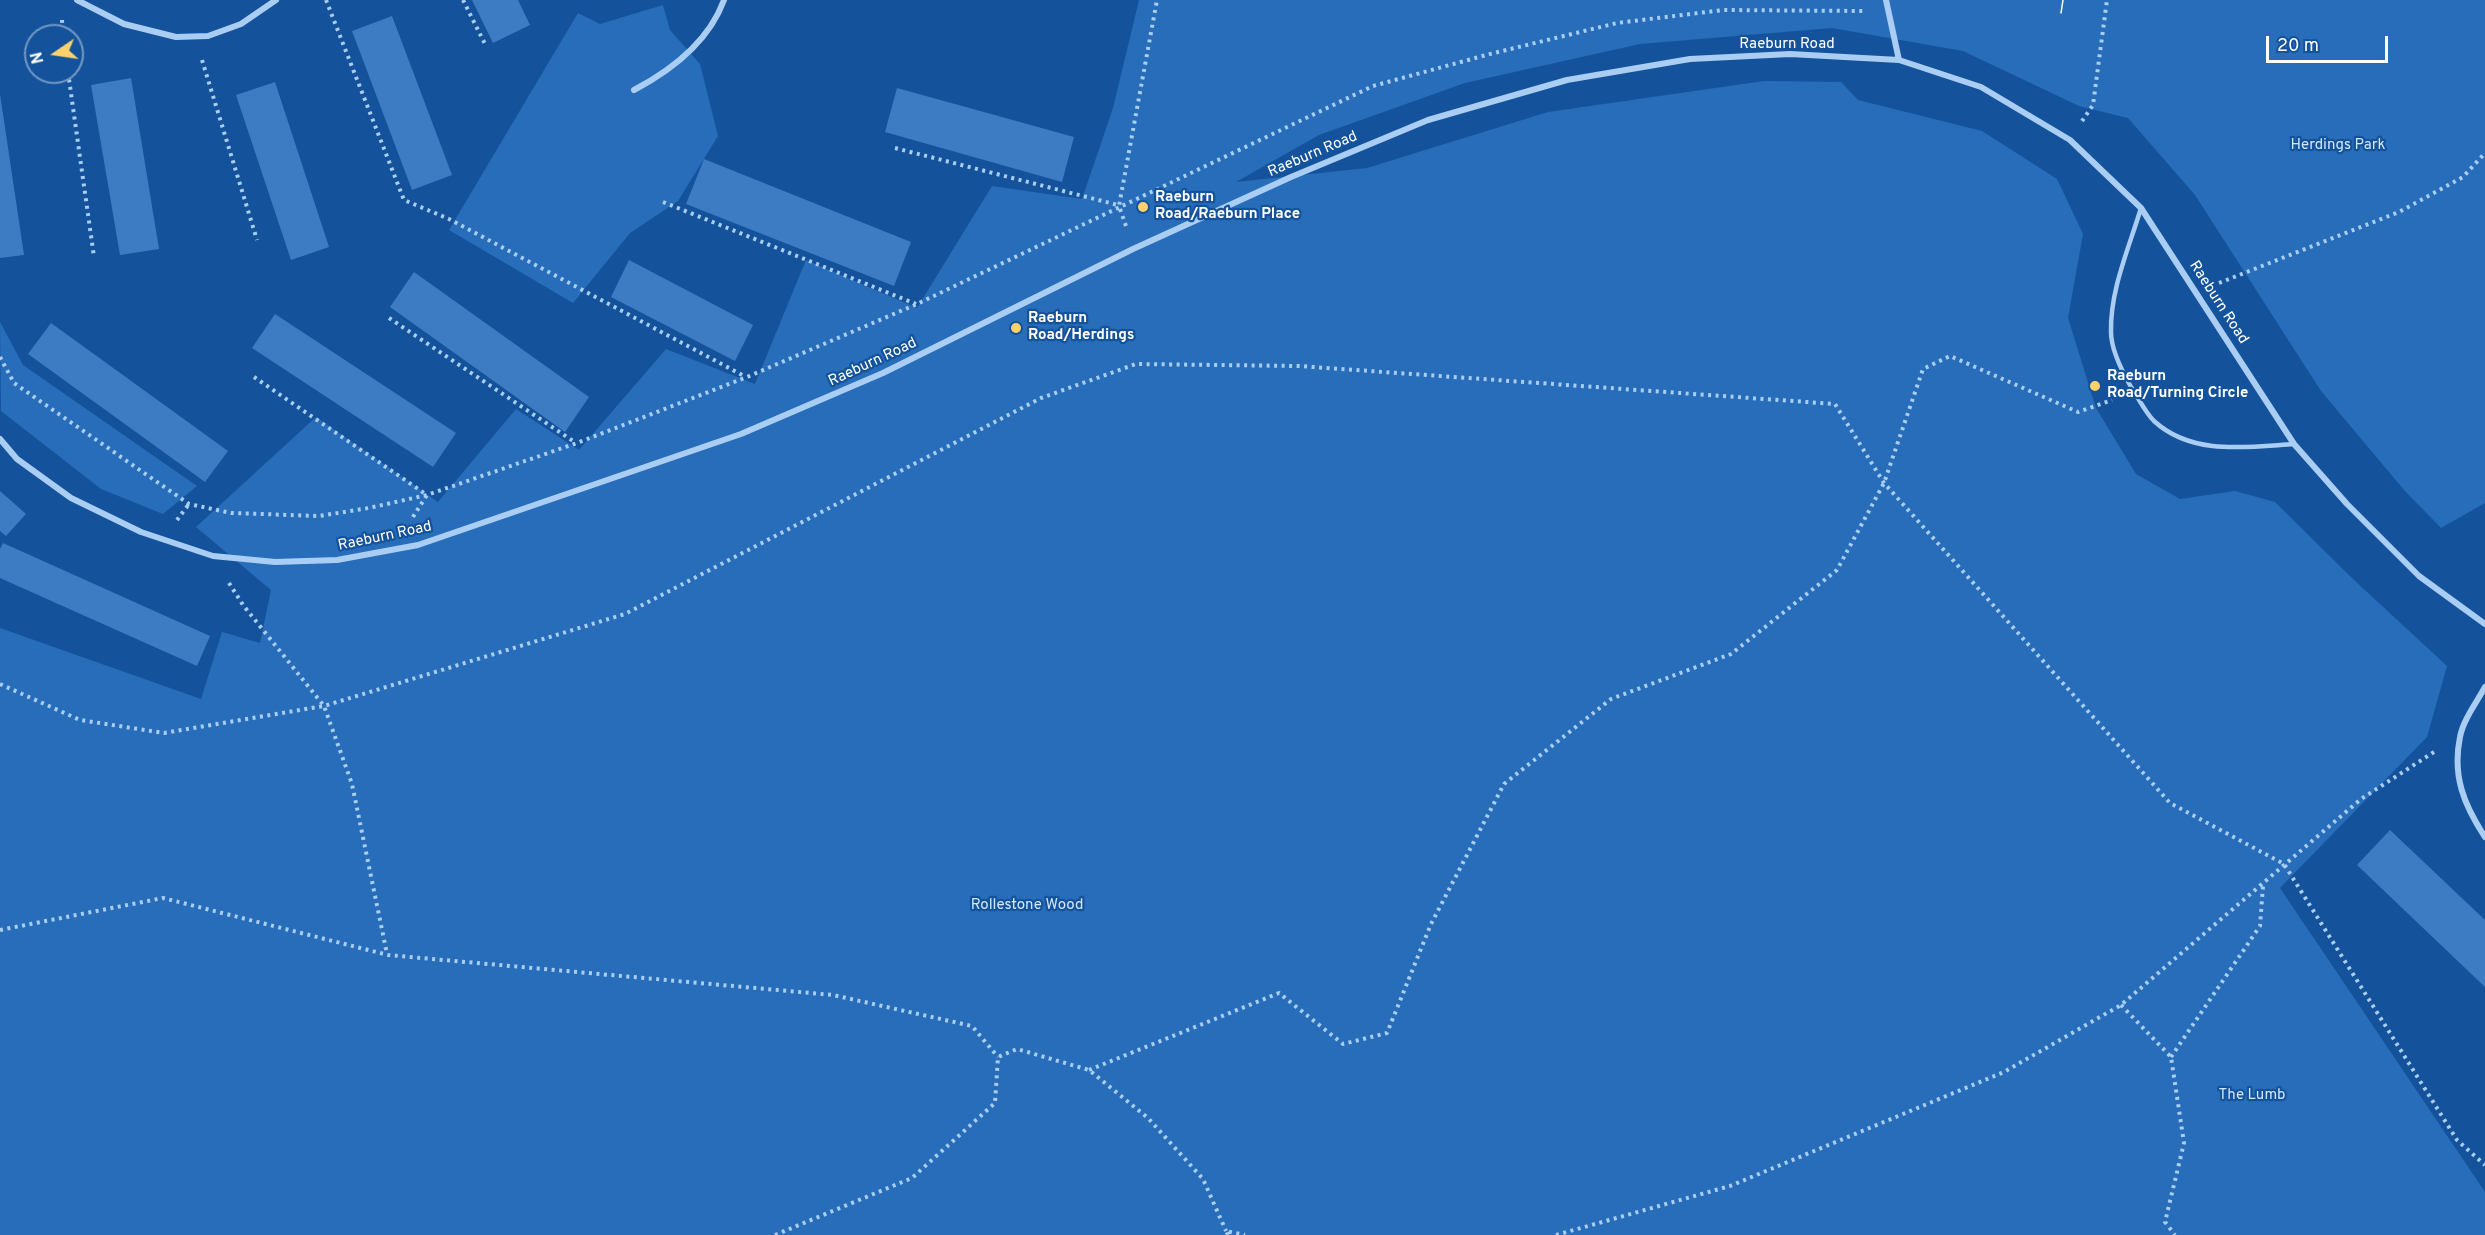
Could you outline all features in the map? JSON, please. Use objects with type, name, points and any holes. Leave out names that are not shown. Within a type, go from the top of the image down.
[{"type":"street","points":[[77,0],[124,24],[176,37],[208,36],[241,24],[276,0]]},
{"type":"street","points":[[634,90],[663,75],[689,52],[711,26],[724,0]]},
{"type":"street","points":[[1886,0],[1899,60]]},
{"type":"street","name":"Raeburn Road","points":[[0,439],[17,459],[71,498],[141,532],[213,556],[296,561],[338,560],[393,550],[429,542],[741,434],[883,373],[1133,249],[1291,177],[1428,120],[1567,80],[1690,59],[1790,54],[1899,60],[1981,87],[2070,140],[2141,208],[2294,444],[2347,504],[2420,576],[2485,624]]},
{"type":"street","points":[[2485,687],[2460,735],[2458,773],[2466,809],[2485,837]]},
{"type":"lane","points":[[2141,208],[2115,295],[2110,334],[2124,376],[2134,392],[2154,421],[2188,441],[2232,448],[2294,444]]},
{"type":"path","points":[[326,0],[404,200],[449,219],[747,377]]},
{"type":"path","points":[[463,0],[486,46]]},
{"type":"path","points":[[1133,249],[1119,206],[1157,0]]},
{"type":"path","points":[[2070,140],[2093,105],[2107,0]]},
{"type":"path","points":[[0,357],[14,383],[189,504],[231,513],[319,516],[427,495],[577,443],[747,377],[917,304],[1373,86],[1617,23],[1723,10],[1889,11]]},
{"type":"path","points":[[195,37],[257,240]]},
{"type":"path","points":[[70,84],[94,257]]},
{"type":"path","points":[[895,148],[1119,206]]},
{"type":"path","points":[[2197,292],[2399,212],[2463,177],[2485,153]]},
{"type":"path","points":[[663,202],[917,304]]},
{"type":"path","points":[[389,318],[577,443]]},
{"type":"path","points":[[1089,1070],[1279,993],[1343,1044],[1388,1033],[1431,924],[1504,784],[1611,699],[1731,654],[1837,570],[1884,483],[1923,369],[1950,356],[2079,412],[2134,392]]},
{"type":"path","points":[[0,684],[80,720],[164,733],[324,705],[625,614],[1041,398],[1136,364],[1299,366],[1835,404],[1884,483],[2170,803],[2284,864],[2457,1140],[2485,1165]]},
{"type":"path","points":[[254,377],[427,495]]},
{"type":"path","points":[[393,550],[427,495]]},
{"type":"path","points":[[213,556],[243,605],[324,705],[352,784],[388,955]]},
{"type":"path","points":[[1556,1235],[1730,1186],[2004,1072],[2121,1005],[2264,885],[2284,864],[2361,799],[2460,735]]},
{"type":"path","points":[[2171,1057],[2260,926],[2264,885]]},
{"type":"path","points":[[0,930],[163,898],[388,955],[833,995],[972,1026],[998,1058],[995,1103],[912,1178],[775,1235]]},
{"type":"path","points":[[2121,1005],[2171,1057],[2184,1143],[2165,1222],[2175,1235]]},
{"type":"path","points":[[998,1058],[1017,1050],[1089,1070],[1148,1118],[1203,1179],[1227,1233],[1245,1235]]},
{"type":"green space","points":[[1139,0],[2485,0],[2485,503],[2441,528],[2404,490],[2321,391],[2195,195],[2128,118],[2079,106],[1963,51],[1832,28],[1640,44],[1465,83],[1319,135],[1236,182],[1367,168],[1548,112],[1764,81],[1841,82],[1858,100],[1982,131],[2057,179],[2083,234],[2068,318],[2096,408],[2136,474],[2180,499],[2235,491],[2275,502],[2353,579],[2447,666],[2427,737],[2280,888],[2485,1192],[2485,1235],[0,1235],[0,628],[201,699],[222,632],[260,643],[271,590],[196,527],[316,417],[438,502],[516,409],[579,450],[666,349],[755,384],[806,260],[917,308],[992,186],[1082,199],[1113,108]]},
{"type":"green space","points":[[663,5],[670,30],[700,64],[718,136],[678,201],[630,233],[573,303],[449,230],[578,13],[600,24]]},
{"type":"green space","points":[[0,322],[23,365],[197,486],[163,514],[101,489],[1,411]]},
{"type":"building","points":[[472,0],[518,0],[530,25],[493,43]]},
{"type":"building","points":[[392,16],[452,175],[412,190],[352,31]]},
{"type":"building","points":[[131,78],[159,249],[120,255],[91,85]]},
{"type":"building","points":[[275,82],[329,247],[291,260],[236,95]]},
{"type":"building","points":[[897,88],[1074,137],[1062,182],[885,132]]},
{"type":"building","points":[[0,94],[24,255],[0,258]]},
{"type":"building","points":[[704,159],[911,242],[894,286],[686,204]]},
{"type":"building","points":[[629,260],[753,325],[735,361],[611,297]]},
{"type":"building","points":[[414,272],[589,397],[565,432],[390,307]]},
{"type":"building","points":[[275,314],[456,433],[433,467],[252,348]]},
{"type":"building","points":[[51,323],[228,451],[205,482],[28,354]]},
{"type":"building","points":[[0,491],[26,514],[6,536],[0,531]]},
{"type":"building","points":[[3,543],[210,636],[197,666],[0,578],[0,549]]},
{"type":"building","points":[[2390,830],[2485,920],[2485,987],[2357,865]]},
{"type":"tram line","points":[[2061,13],[2063,0]]},
{"type":"place","name":"Raeburn Road/Raeburn Place","points":[[1143,207]]},
{"type":"place","name":"Raeburn Road/Herdings","points":[[1016,328]]},
{"type":"place","name":"Raeburn Road/Turning Circle","points":[[2095,386]]},
{"type":"park label","name":"Herdings Park","points":[[2338,146]]},
{"type":"park label","name":"Rollestone Wood","points":[[1027,906]]},
{"type":"park label","name":"The Lumb","points":[[2252,1096]]}]
